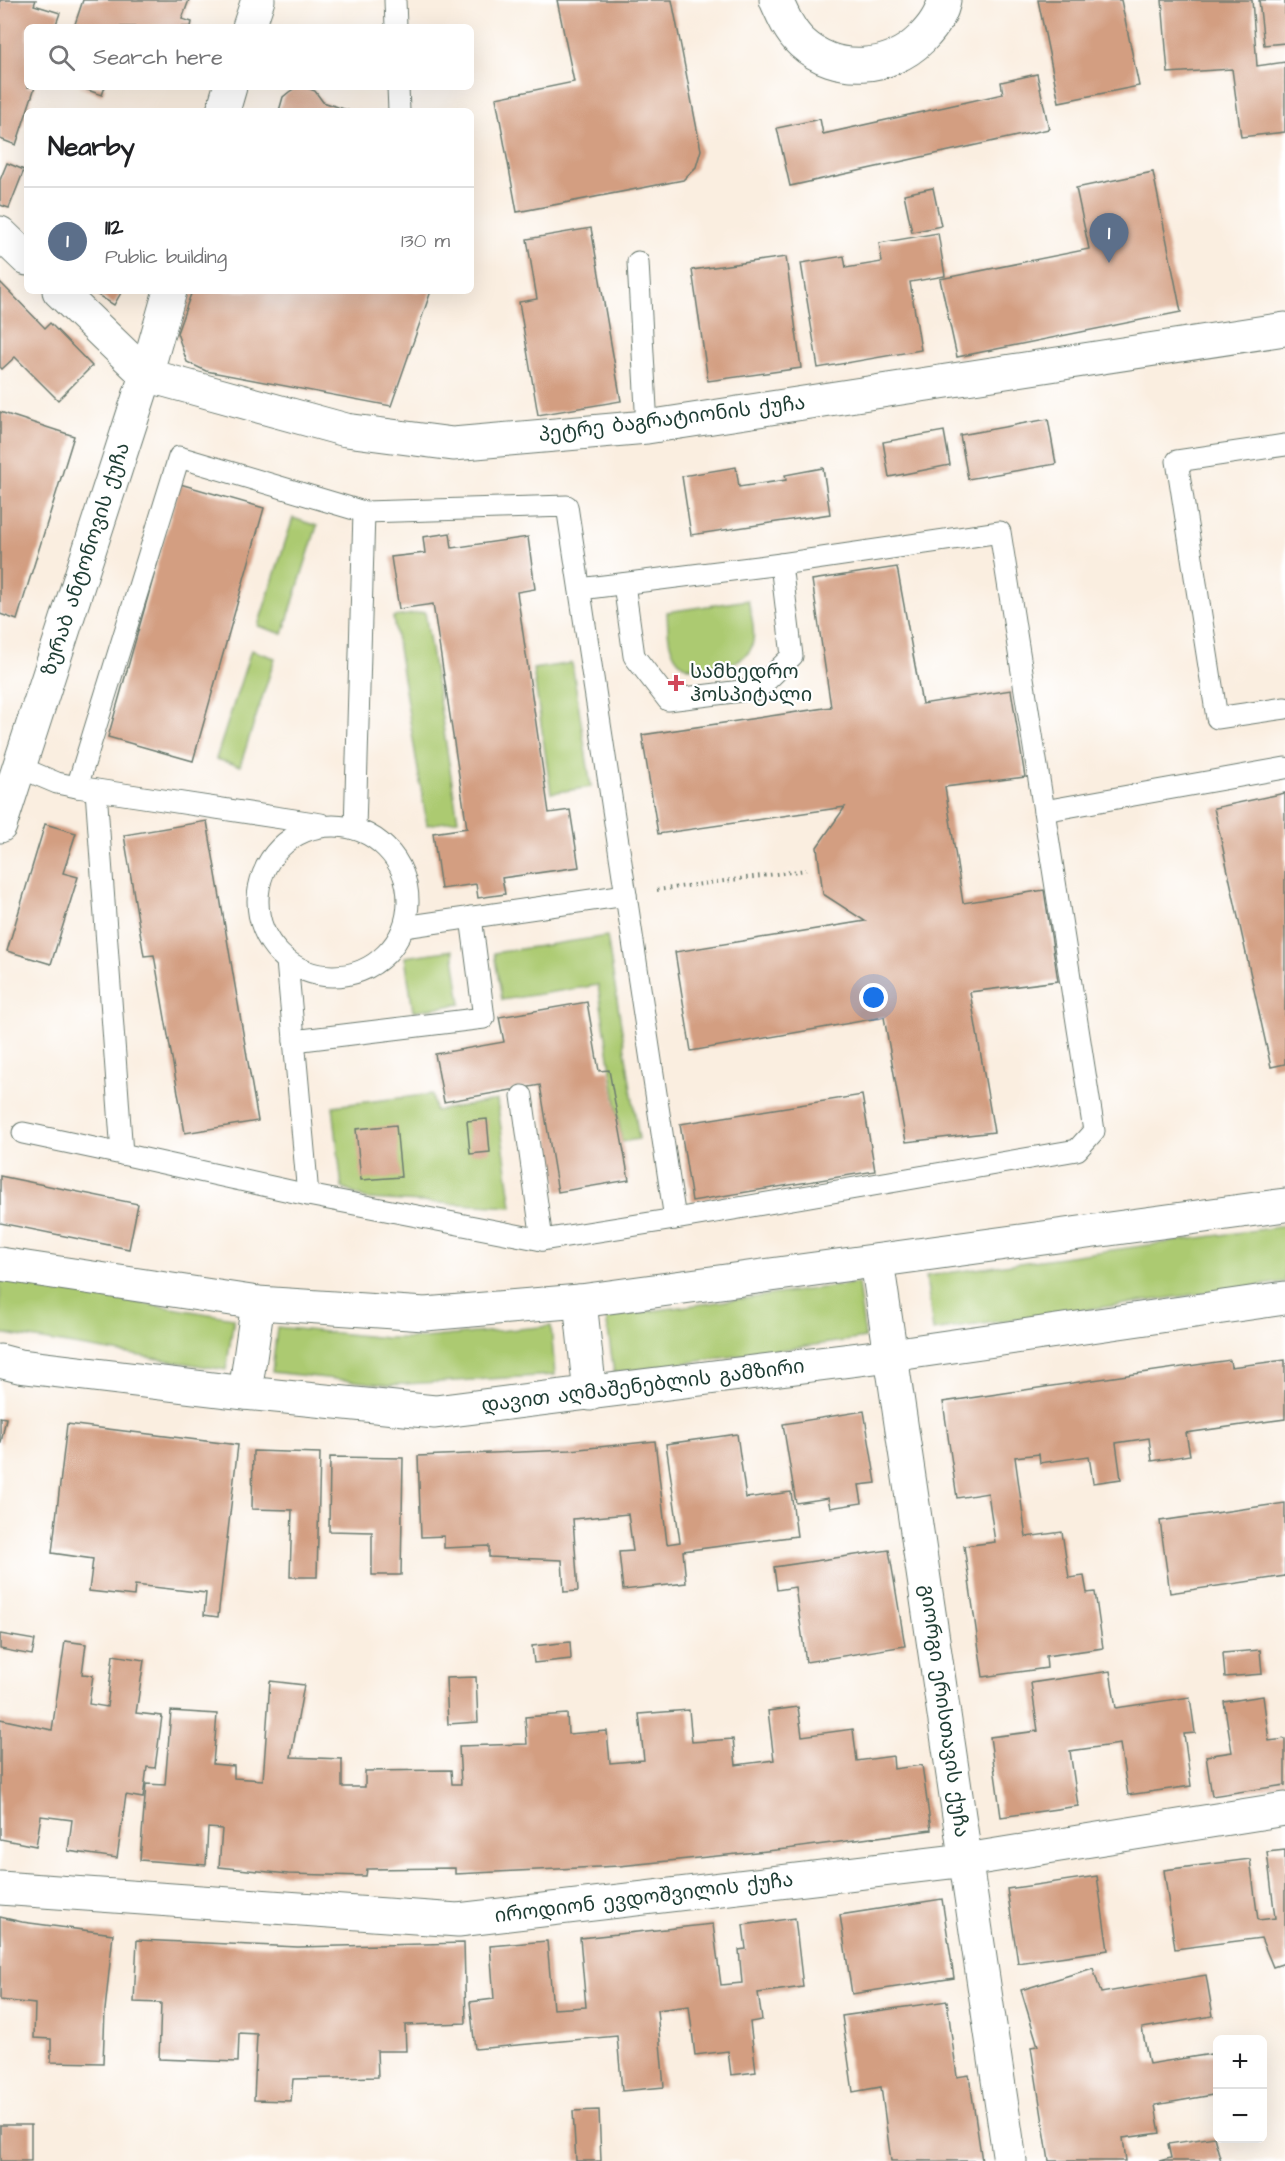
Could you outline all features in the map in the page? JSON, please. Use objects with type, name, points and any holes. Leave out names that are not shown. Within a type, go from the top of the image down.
[{"type":"street","points":[[250,24],[258,0]]},
{"type":"street","points":[[776,0],[785,21],[803,44],[827,59],[855,65],[884,62],[910,50],[930,30],[944,0]]},
{"type":"street","points":[[224,108],[229,90]]},
{"type":"street","points":[[0,233],[24,256]]},
{"type":"street","name":"პეტრე ბაგრატიონის ქუჩა","points":[[63,294],[146,375],[346,430],[453,444],[647,427],[1285,329]]},
{"type":"street","name":"ზურაბ ანტონოვის ქუჩა","points":[[1,821],[146,375],[169,294]]},
{"type":"street","points":[[0,1264],[258,1303],[425,1314],[580,1301],[1285,1205]]},
{"type":"street","name":"გიორგი ერისთავის ქუჩა","points":[[877,1261],[1010,2161]]},
{"type":"street","name":"დავით აღმაშენებლის გამზირი","points":[[0,1361],[19,1366],[245,1393],[435,1412],[891,1355],[1285,1298]]},
{"type":"street","points":[[580,1301],[590,1394]]},
{"type":"street","points":[[245,1393],[258,1303]]},
{"type":"street","name":"იროდიონ ევდოშვილის ქუჩა","points":[[0,1888],[458,1920],[966,1860],[1285,1809]]},
{"type":"lane","points":[[395,0],[396,24]]},
{"type":"lane","points":[[398,90],[399,108]]},
{"type":"lane","points":[[639,262],[647,427]]},
{"type":"lane","points":[[1285,445],[1177,461],[1217,718],[1285,708]]},
{"type":"lane","points":[[122,1154],[86,788],[178,457],[364,512],[567,506],[675,1219]]},
{"type":"lane","points":[[356,829],[364,512]]},
{"type":"lane","points":[[23,1133],[308,1195],[542,1240],[1077,1150],[1094,1131],[1000,532],[781,564],[580,589]]},
{"type":"lane","points":[[624,584],[634,656],[668,700],[758,689],[792,656],[781,564]]},
{"type":"lane","points":[[19,767],[57,783],[86,788],[330,825],[356,829],[379,841],[395,858],[406,880],[409,903],[404,927],[393,947],[376,963],[354,974],[331,977],[308,972],[287,961],[270,941],[260,917],[259,891],[267,866],[282,845],[304,831],[330,825]]},
{"type":"lane","points":[[1044,811],[1285,768]]},
{"type":"lane","points":[[404,927],[626,895]]},
{"type":"lane","points":[[294,1041],[484,1018],[471,917]]},
{"type":"lane","points":[[287,961],[308,1195]]},
{"type":"lane","points":[[522,1096],[542,1240]]},
{"type":"path","points":[[626,895],[806,870]]},
{"type":"green space","points":[[293,518],[317,526],[283,634],[258,626]]},
{"type":"green space","points":[[748,600],[753,623],[752,646],[741,659],[721,667],[699,669],[682,664],[673,654],[669,640],[667,612]]},
{"type":"green space","points":[[425,612],[458,820],[427,825],[393,617]]},
{"type":"green space","points":[[251,650],[275,658],[240,766],[216,759]]},
{"type":"green space","points":[[572,663],[591,787],[551,793],[533,669]]},
{"type":"green space","points":[[607,936],[639,1139],[622,1142],[598,985],[502,1000],[494,953]]},
{"type":"green space","points":[[453,950],[461,1004],[413,1011],[405,957]]},
{"type":"green space","points":[[432,1094],[435,1111],[497,1100],[512,1207],[366,1199],[342,1188],[333,1106]]},
{"type":"green space","points":[[1285,1226],[1285,1282],[933,1331],[926,1276]]},
{"type":"green space","points":[[0,1280],[234,1318],[226,1370],[0,1333]]},
{"type":"green space","points":[[858,1283],[865,1338],[614,1373],[606,1317]]},
{"type":"green space","points":[[551,1326],[555,1375],[389,1385],[272,1372],[277,1327],[386,1338],[422,1338]]},
{"type":"building","points":[[0,0],[36,0],[34,5],[60,13],[56,24],[24,24],[24,90],[34,90],[28,108],[24,108],[24,121],[16,145],[0,139]]},
{"type":"building","points":[[83,0],[189,0],[182,19],[192,22],[192,24],[75,24]]},
{"type":"building","points":[[557,0],[672,0],[701,150],[696,167],[683,180],[517,212],[496,98],[574,82]]},
{"type":"building","points":[[1038,0],[1121,0],[1139,86],[1059,102]]},
{"type":"building","points":[[1162,0],[1252,0],[1257,66],[1285,62],[1285,132],[1241,137],[1232,69],[1168,73]]},
{"type":"building","points":[[1259,0],[1285,0],[1285,43],[1264,45]]},
{"type":"building","points":[[1037,74],[1049,129],[790,186],[777,128],[820,119],[823,134],[1003,94],[1001,82]]},
{"type":"building","points":[[88,90],[104,90],[102,95]]},
{"type":"building","points":[[292,90],[312,90],[323,102],[341,108],[280,108],[283,97]]},
{"type":"building","points":[[7,163],[24,170],[9,208],[0,205],[0,180]]},
{"type":"building","points":[[1153,172],[1181,312],[957,357],[940,279],[1089,249],[1076,188]]},
{"type":"building","points":[[933,188],[941,226],[912,232],[904,194]]},
{"type":"building","points":[[591,228],[621,401],[538,415],[519,302],[537,299],[527,239]]},
{"type":"building","points":[[938,233],[945,276],[910,282],[921,350],[818,368],[801,263],[844,256],[846,268],[882,262],[879,243]]},
{"type":"building","points":[[786,257],[801,368],[708,381],[692,270]]},
{"type":"building","points":[[0,282],[45,328],[50,323],[92,366],[58,400],[15,357],[2,369],[0,367]]},
{"type":"building","points":[[96,294],[120,294],[114,305]]},
{"type":"building","points":[[191,294],[430,294],[391,406],[206,371],[187,362],[177,333]]},
{"type":"building","points":[[0,412],[74,436],[17,620],[0,614]]},
{"type":"building","points":[[1048,419],[1056,464],[968,479],[960,435]]},
{"type":"building","points":[[944,431],[950,465],[889,477],[883,442]]},
{"type":"building","points":[[736,467],[739,487],[786,480],[785,475],[823,468],[830,514],[691,535],[682,476]]},
{"type":"building","points":[[180,484],[264,508],[193,761],[108,737]]},
{"type":"building","points":[[450,533],[452,548],[528,537],[535,589],[517,592],[549,813],[570,810],[579,867],[502,878],[505,894],[478,898],[476,884],[441,889],[433,833],[467,828],[433,604],[399,609],[391,557],[425,553],[423,537]]},
{"type":"building","points":[[897,567],[922,704],[1011,690],[1025,777],[945,787],[963,903],[1044,890],[1058,981],[970,992],[994,1132],[906,1142],[884,1017],[691,1051],[675,952],[865,921],[823,894],[817,847],[845,807],[658,834],[642,735],[831,707],[812,580]]},
{"type":"building","points":[[1285,793],[1285,1064],[1271,1067],[1214,808]]},
{"type":"building","points":[[207,821],[258,1121],[185,1133],[154,955],[144,956],[124,835]]},
{"type":"building","points":[[45,824],[76,833],[63,873],[78,877],[51,964],[7,951]]},
{"type":"building","points":[[587,1002],[599,1071],[609,1070],[629,1180],[558,1192],[540,1085],[444,1102],[435,1054],[504,1042],[499,1017]]},
{"type":"building","points":[[862,1095],[875,1171],[692,1201],[680,1124]]},
{"type":"building","points":[[487,1119],[490,1152],[470,1154],[467,1121]]},
{"type":"building","points":[[396,1125],[401,1177],[361,1180],[356,1129]]},
{"type":"building","points":[[0,1176],[138,1204],[129,1249],[0,1223]]},
{"type":"building","points":[[1230,1360],[1231,1367],[1285,1360],[1285,1419],[1186,1433],[1190,1455],[1152,1461],[1149,1438],[1116,1443],[1121,1479],[1093,1483],[1089,1456],[1040,1463],[1039,1454],[1015,1457],[1026,1537],[1062,1532],[1069,1578],[1084,1576],[1087,1593],[1095,1592],[1103,1648],[1046,1656],[1047,1668],[983,1677],[964,1546],[995,1542],[988,1493],[957,1498],[943,1402]]},
{"type":"building","points":[[864,1411],[876,1483],[859,1485],[862,1503],[830,1508],[828,1498],[796,1503],[783,1424]]},
{"type":"building","points":[[0,1417],[6,1418],[1,1443],[0,1443]]},
{"type":"building","points":[[67,1424],[238,1445],[218,1617],[204,1615],[206,1593],[135,1585],[134,1596],[89,1591],[93,1559],[52,1553]]},
{"type":"building","points":[[737,1434],[746,1498],[791,1492],[797,1536],[683,1551],[686,1583],[623,1590],[619,1552],[633,1551],[628,1514],[573,1519],[578,1591],[564,1592],[562,1560],[489,1557],[489,1546],[444,1548],[444,1536],[421,1537],[418,1456],[570,1450],[655,1441],[667,1544],[680,1542],[666,1444]]},
{"type":"building","points":[[253,1451],[320,1453],[317,1577],[290,1577],[292,1510],[252,1509]]},
{"type":"building","points":[[330,1457],[403,1458],[401,1575],[372,1575],[372,1532],[329,1531]]},
{"type":"building","points":[[1285,1503],[1285,1576],[1170,1593],[1160,1521]]},
{"type":"building","points":[[889,1550],[905,1646],[806,1662],[795,1587],[777,1590],[774,1567]]},
{"type":"building","points":[[0,1634],[35,1640],[32,1655],[0,1649]]},
{"type":"building","points":[[65,1641],[86,1644],[82,1674],[93,1675],[89,1704],[107,1707],[113,1655],[144,1660],[136,1713],[162,1716],[155,1768],[147,1767],[143,1798],[126,1795],[117,1858],[68,1851],[72,1820],[41,1816],[36,1846],[0,1839],[0,1719],[52,1730]]},
{"type":"building","points":[[570,1642],[571,1659],[534,1663],[532,1646]]},
{"type":"building","points":[[1260,1650],[1262,1674],[1225,1677],[1223,1653]]},
{"type":"building","points":[[1110,1671],[1116,1708],[1190,1697],[1195,1733],[1184,1734],[1191,1786],[1128,1795],[1120,1744],[1070,1751],[1078,1806],[1001,1817],[990,1737],[1038,1731],[1031,1683]]},
{"type":"building","points":[[476,1677],[478,1722],[448,1724],[446,1678]]},
{"type":"building","points":[[270,1681],[304,1685],[291,1757],[342,1759],[342,1787],[365,1787],[365,1771],[451,1770],[452,1784],[461,1784],[459,1746],[527,1744],[525,1717],[567,1714],[568,1734],[607,1731],[610,1763],[644,1760],[639,1714],[689,1710],[692,1742],[733,1739],[736,1765],[774,1760],[768,1711],[798,1707],[802,1736],[853,1729],[857,1761],[893,1756],[894,1769],[922,1765],[931,1830],[786,1849],[619,1866],[455,1874],[455,1868],[367,1869],[366,1876],[288,1874],[219,1867],[222,1829],[208,1828],[206,1865],[140,1860],[146,1784],[165,1785],[171,1711],[217,1714],[213,1764],[234,1766],[234,1778],[263,1780]]},
{"type":"building","points":[[1263,1696],[1269,1741],[1285,1739],[1285,1785],[1212,1796],[1206,1756],[1232,1752],[1224,1702]]},
{"type":"building","points":[[1285,1850],[1285,1963],[1273,1967],[1261,1938],[1175,1949],[1164,1870],[1250,1859],[1258,1920],[1275,1918],[1267,1852]]},
{"type":"building","points":[[1097,1876],[1108,1950],[1018,1963],[1007,1889]]},
{"type":"building","points":[[942,1899],[954,1978],[852,1994],[840,1915]]},
{"type":"building","points":[[0,1917],[113,1934],[105,2010],[103,2063],[51,2062],[51,2039],[34,2038],[35,2004],[0,2000]]},
{"type":"building","points":[[795,1918],[803,1987],[758,1993],[762,2020],[750,2022],[756,2072],[731,2075],[728,2051],[695,2055],[689,2006],[657,2010],[664,2087],[622,2091],[617,2036],[475,2049],[470,2002],[494,1999],[490,1946],[547,1941],[553,2009],[586,2007],[580,1938],[713,1924],[721,1985],[742,1983],[739,1950],[746,1949],[743,1925]]},
{"type":"building","points":[[137,1940],[298,1947],[464,1943],[466,2023],[405,2025],[406,2051],[377,2051],[378,2077],[293,2079],[291,2101],[254,2100],[257,2034],[239,2033],[238,2062],[159,2059],[161,2003],[134,2002]]},
{"type":"building","points":[[1093,1968],[1101,1993],[1206,1975],[1213,2016],[1142,2028],[1149,2064],[1213,2054],[1213,2095],[1155,2105],[1160,2133],[1123,2138],[1126,2161],[1049,2161],[1031,2047],[1038,2046],[1021,1990]]},
{"type":"building","points":[[947,2001],[957,2077],[969,2075],[982,2161],[891,2161],[881,2087],[853,2092],[842,2016]]},
{"type":"building","points":[[599,2110],[601,2161],[576,2161],[573,2111]]},
{"type":"building","points":[[0,2125],[31,2125],[31,2161],[0,2161]]},
{"type":"building","points":[[1213,2137],[1213,2143],[1216,2143],[1221,2161],[1159,2161],[1171,2158],[1168,2144]]},
{"type":"place","name":"112","points":[[1109,263]]},
{"type":"place","name":"სამხედრო ჰოსპიტალი","points":[[676,683]]}]
